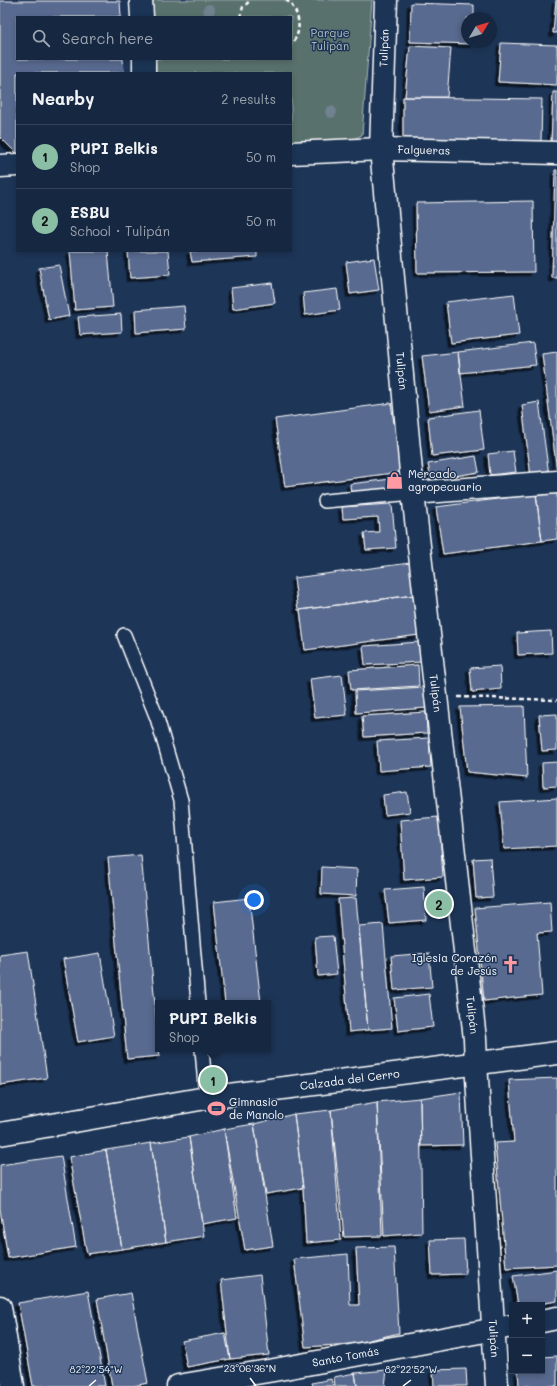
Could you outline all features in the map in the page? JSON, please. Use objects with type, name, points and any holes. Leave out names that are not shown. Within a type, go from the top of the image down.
[{"type":"street","points":[[141,0],[142,16]]},
{"type":"street","name":"Tulipán","points":[[386,0],[381,149],[414,493],[475,1039],[476,1063],[503,1328],[497,1386]]},
{"type":"street","points":[[144,60],[144,72]]},
{"type":"street","name":"Falgueras","points":[[292,153],[381,149],[557,154]]},
{"type":"street","points":[[0,166],[16,166]]},
{"type":"street","points":[[414,493],[557,482]]},
{"type":"street","name":"Calzada del Cerro","points":[[0,1134],[206,1098],[557,1053]]},
{"type":"street","points":[[0,1307],[13,1386]]},
{"type":"street","points":[[545,1320],[557,1318]]},
{"type":"street","name":"Santo Tomás","points":[[178,1386],[275,1378],[503,1328]]},
{"type":"lane","points":[[325,501],[414,493]]},
{"type":"lane","points":[[124,635],[157,718],[181,800],[198,1000]]},
{"type":"lane","points":[[202,1052],[206,1098]]},
{"type":"path","points":[[240,16],[243,7],[251,0]]},
{"type":"path","points":[[286,0],[291,4],[298,15],[299,28],[292,43]]},
{"type":"path","points":[[437,697],[557,700]]},
{"type":"green space","name":"Parque Tulipán","points":[[151,0],[372,0],[362,135],[347,142],[292,145],[292,72],[155,72],[154,60],[292,60],[292,16],[152,16]]},
{"type":"building","points":[[556,0],[557,33],[553,33]]},
{"type":"building","points":[[0,1],[120,1],[121,16],[16,16],[16,60],[123,60],[124,72],[16,72],[16,153],[0,137]]},
{"type":"building","points":[[411,3],[474,5],[474,12],[461,12],[461,44],[410,42]]},
{"type":"building","points":[[501,43],[557,45],[557,85],[498,82]]},
{"type":"building","points":[[410,46],[451,48],[447,97],[405,97]]},
{"type":"building","points":[[553,92],[557,92],[557,144],[551,144]]},
{"type":"building","points":[[403,97],[542,99],[541,142],[403,140]]},
{"type":"building","points":[[555,170],[557,170],[557,278],[552,278]]},
{"type":"building","points":[[533,201],[534,272],[417,273],[416,203]]},
{"type":"building","points":[[70,252],[108,252],[113,307],[75,310]]},
{"type":"building","points":[[128,252],[168,252],[170,275],[130,278]]},
{"type":"building","points":[[190,252],[257,252],[257,257],[192,262]]},
{"type":"building","points":[[374,258],[379,290],[350,294],[346,262]]},
{"type":"building","points":[[59,265],[69,316],[49,320],[39,268]]},
{"type":"building","points":[[272,283],[275,303],[233,309],[231,288]]},
{"type":"building","points":[[337,289],[340,310],[305,315],[303,293]]},
{"type":"building","points":[[514,294],[519,335],[451,343],[446,302]]},
{"type":"building","points":[[184,306],[186,329],[136,333],[135,310]]},
{"type":"building","points":[[121,314],[122,332],[80,335],[78,317]]},
{"type":"building","points":[[533,343],[536,365],[460,373],[458,352]]},
{"type":"building","points":[[458,352],[465,406],[429,411],[422,356]]},
{"type":"building","points":[[557,352],[557,472],[542,354]]},
{"type":"building","points":[[539,402],[549,475],[531,477],[522,405]]},
{"type":"building","points":[[391,403],[401,472],[285,487],[275,419]]},
{"type":"building","points":[[479,410],[484,450],[432,456],[428,417]]},
{"type":"building","points":[[513,451],[516,472],[490,475],[488,454]]},
{"type":"building","points":[[476,456],[479,472],[431,480],[428,464]]},
{"type":"building","points":[[399,478],[400,491],[351,494],[350,484]]},
{"type":"building","points":[[557,492],[557,539],[542,541],[536,494]]},
{"type":"building","points":[[536,494],[542,541],[443,554],[436,507]]},
{"type":"building","points":[[392,504],[396,548],[366,550],[364,533],[379,532],[378,517],[343,519],[342,507]]},
{"type":"building","points":[[410,563],[414,595],[298,610],[294,578]]},
{"type":"building","points":[[414,595],[419,635],[305,650],[300,610]]},
{"type":"building","points":[[551,631],[552,653],[518,655],[517,633]]},
{"type":"building","points":[[420,642],[421,662],[365,665],[363,646]]},
{"type":"building","points":[[418,665],[419,686],[351,690],[349,670]]},
{"type":"building","points":[[500,666],[501,689],[472,692],[470,668]]},
{"type":"building","points":[[342,675],[347,715],[315,718],[310,679]]},
{"type":"building","points":[[425,687],[427,708],[356,713],[355,691]]},
{"type":"building","points":[[524,706],[527,778],[467,772],[460,707]]},
{"type":"building","points":[[426,712],[427,733],[364,737],[362,716]]},
{"type":"building","points":[[557,714],[557,750],[542,751],[539,715]]},
{"type":"building","points":[[429,738],[431,767],[379,771],[377,741]]},
{"type":"building","points":[[557,762],[557,786],[543,787],[542,763]]},
{"type":"building","points":[[407,792],[410,812],[385,815],[383,795]]},
{"type":"building","points":[[557,798],[557,846],[504,849],[500,802]]},
{"type":"building","points":[[439,817],[443,877],[404,880],[400,820]]},
{"type":"building","points":[[141,855],[155,1004],[155,1052],[159,1052],[160,1056],[127,1059],[108,858]]},
{"type":"building","points":[[490,858],[493,897],[476,898],[473,859]]},
{"type":"building","points":[[322,867],[357,869],[356,896],[321,894]]},
{"type":"building","points":[[424,887],[426,920],[389,923],[385,890]]},
{"type":"building","points":[[249,898],[261,1000],[225,1000],[214,902]]},
{"type":"building","points":[[356,898],[368,1030],[349,1032],[338,899]]},
{"type":"building","name":"Iglesia Corazón de Jesús","points":[[550,902],[552,932],[537,933],[542,995],[484,1001],[475,908]]},
{"type":"building","points":[[383,924],[392,1028],[368,1030],[359,926]]},
{"type":"building","points":[[333,936],[337,974],[318,976],[315,937]]},
{"type":"building","points":[[28,951],[47,1078],[0,1085],[0,955]]},
{"type":"building","points":[[100,953],[114,1036],[78,1042],[63,959]]},
{"type":"building","points":[[429,953],[432,987],[394,990],[391,956]]},
{"type":"building","points":[[429,994],[433,1027],[398,1031],[394,998]]},
{"type":"building","points":[[557,1078],[557,1265],[506,1268],[495,1143],[514,1142],[509,1080]]},
{"type":"building","points":[[461,1092],[463,1145],[421,1146],[420,1098]]},
{"type":"building","points":[[420,1098],[422,1233],[384,1236],[377,1102]]},
{"type":"building","points":[[377,1102],[382,1236],[344,1237],[331,1110]]},
{"type":"building","points":[[331,1110],[341,1240],[306,1243],[303,1188],[294,1114]]},
{"type":"building","points":[[294,1114],[303,1188],[266,1194],[254,1124]]},
{"type":"building","points":[[254,1124],[273,1246],[245,1250],[224,1129]]},
{"type":"building","points":[[224,1129],[237,1218],[202,1224],[189,1137]]},
{"type":"building","points":[[189,1137],[204,1236],[166,1242],[151,1143]]},
{"type":"building","points":[[151,1143],[166,1242],[122,1249],[106,1150]]},
{"type":"building","points":[[106,1150],[122,1249],[87,1254],[69,1157]]},
{"type":"building","points":[[61,1156],[76,1247],[8,1258],[0,1209],[0,1165]]},
{"type":"building","points":[[464,1239],[466,1274],[432,1275],[430,1240]]},
{"type":"building","points":[[394,1247],[399,1333],[352,1344],[305,1347],[294,1259],[348,1254],[350,1305],[359,1305],[356,1248]]},
{"type":"building","points":[[557,1270],[557,1301],[545,1303],[517,1302],[513,1276]]},
{"type":"building","points":[[260,1275],[269,1355],[230,1359],[221,1280]]},
{"type":"building","points":[[88,1291],[105,1386],[33,1386],[18,1303]]},
{"type":"building","points":[[131,1293],[148,1383],[133,1386],[112,1386],[97,1299]]},
{"type":"building","points":[[225,1333],[230,1359],[187,1367],[182,1341]]},
{"type":"building","points":[[557,1356],[557,1386],[519,1386],[518,1374],[545,1374],[545,1357]]},
{"type":"building","points":[[466,1369],[467,1386],[434,1386],[433,1370]]},
{"type":"building","points":[[387,1370],[385,1386],[357,1386],[355,1373]]},
{"type":"building","points":[[355,1373],[357,1386],[335,1386],[334,1377]]},
{"type":"building","points":[[331,1379],[333,1386],[313,1386],[312,1383]]},
{"type":"place","name":"Mercado agropecuario","points":[[395,480]]},
{"type":"place","name":"ESBU","points":[[439,904]]},
{"type":"place","name":"Iglesia Corazón de Jesús","points":[[510,964]]},
{"type":"place","name":"PUPI Belkis","points":[[213,1080]]},
{"type":"place","name":"Gimnasio de Manolo","points":[[216,1108]]}]
